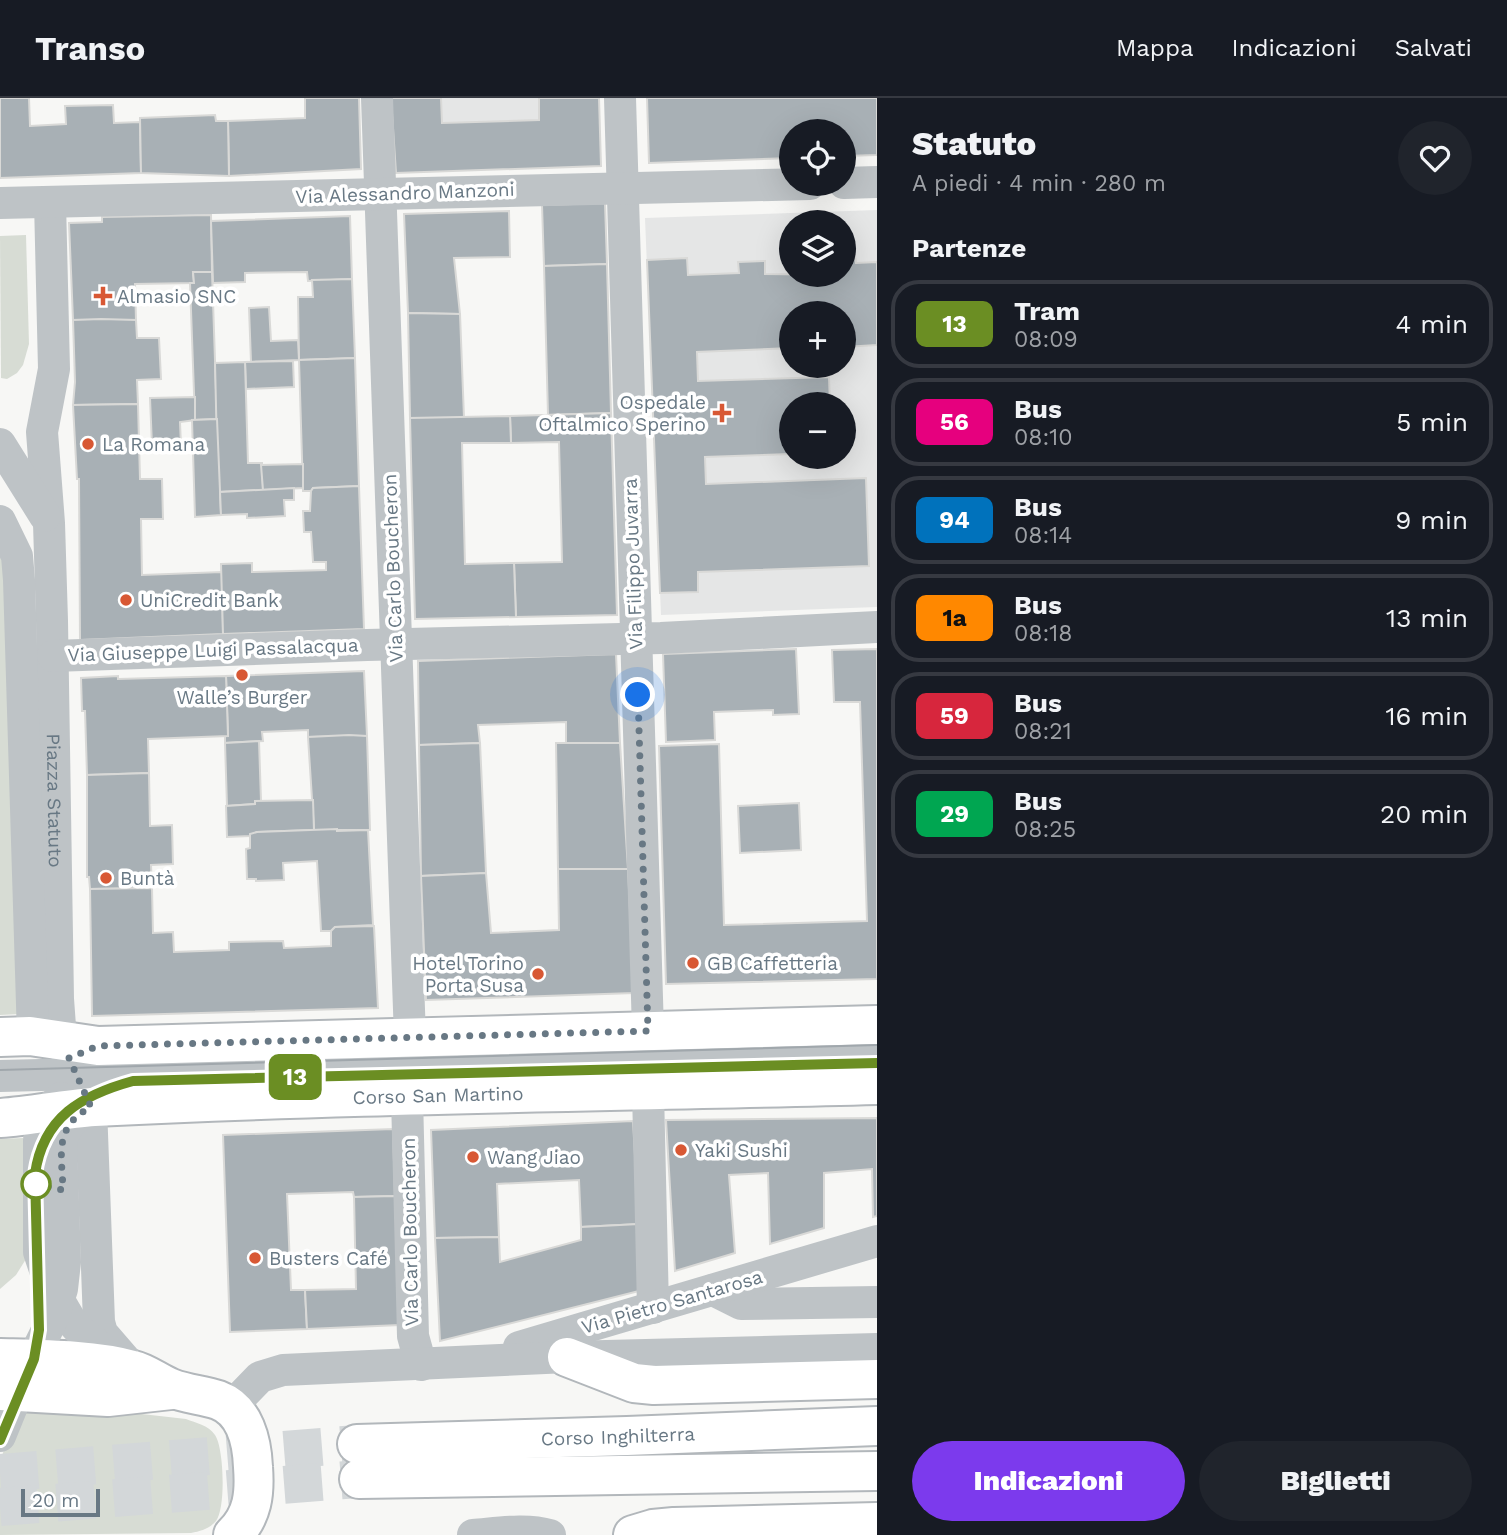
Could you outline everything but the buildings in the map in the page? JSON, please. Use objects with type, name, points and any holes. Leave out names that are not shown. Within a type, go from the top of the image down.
[{"type":"main road","name":"Corso San Martino","points":[[68,1065],[410,1038],[877,1025]]},
{"type":"main road","name":"Corso San Martino","points":[[68,1065],[407,1097],[877,1084]]},
{"type":"main road","name":"Corso San Martino","points":[[0,1118],[51,1110],[68,1065]]},
{"type":"main road","points":[[567,1357],[634,1383],[654,1385],[877,1379]]},
{"type":"main road","name":"Piazza Statuto","points":[[13,1375],[76,1362],[134,1370],[173,1390],[222,1402],[230,1408]]},
{"type":"main road","name":"Piazza Statuto","points":[[13,1375],[108,1397],[173,1390]]},
{"type":"main road","points":[[230,1408],[247,1429],[252,1444],[258,1535]]},
{"type":"main road","name":"Corso Inghilterra","points":[[877,1426],[627,1436],[358,1461],[877,1471]]},
{"type":"main road","points":[[233,1535],[246,1519],[255,1492]]},
{"type":"main road","points":[[633,1535],[674,1527],[877,1522]]},
{"type":"street","name":"Via Carlo Boucheron","points":[[377,98],[410,1038]]},
{"type":"street","name":"Via Filippo Juvarra","points":[[620,98],[648,1031]]},
{"type":"street","points":[[856,183],[877,182]]},
{"type":"street","name":"Via Alessandro Manzoni","points":[[0,204],[779,185]]},
{"type":"street","name":"Piazza Statuto","points":[[50,202],[54,369],[42,432],[49,523],[68,1065],[99,1322],[102,1333],[134,1370]]},
{"type":"street","name":"Piazza Statuto","points":[[0,444],[10,474],[49,523]]},
{"type":"street","points":[[0,521],[17,556],[72,1121],[61,1142],[65,1262],[62,1289],[59,1301],[13,1375],[0,1436]]},
{"type":"street","name":"Via Giuseppe Luigi Passalacqua","points":[[53,656],[636,638],[877,627]]},
{"type":"street","name":"Corso San Martino","points":[[68,1065],[877,1055]]},
{"type":"street","points":[[0,1076],[68,1065]]},
{"type":"street","points":[[649,1091],[653,1308]]},
{"type":"street","name":"Via Carlo Boucheron","points":[[407,1097],[412,1336],[421,1365]]},
{"type":"street","name":"Piazza Statuto","points":[[51,1110],[38,1140],[39,1252],[50,1284],[81,1332],[134,1370]]},
{"type":"street","name":"Via Pietro Santarosa","points":[[467,1362],[877,1241]]},
{"type":"street","points":[[713,1290],[741,1304],[877,1302]]},
{"type":"street","points":[[230,1408],[260,1377],[283,1370],[567,1357],[877,1349]]},
{"type":"street","points":[[473,1535],[522,1531],[551,1535]]},
{"type":"shaded area","points":[[391,98],[599,98],[601,166],[396,173]]},
{"type":"shaded area","name":"Ospedale Oftalmico Sperino","points":[[877,210],[877,607],[661,615],[645,218],[779,213],[779,287],[856,287],[856,211]]},
{"type":"shaded area","points":[[26,235],[29,344],[23,365],[7,379],[1,378],[0,236]]},
{"type":"shaded area","points":[[0,532],[6,544],[20,1014],[0,1015]]},
{"type":"shaded area","points":[[23,1138],[27,1144],[26,1259],[16,1275],[0,1289],[0,1139]]},
{"type":"shaded area","points":[[20,1407],[89,1408],[186,1419],[205,1427],[215,1435],[222,1464],[221,1504],[216,1521],[205,1529],[191,1533],[0,1535],[0,1461]]},
{"type":"tunnel","points":[[0,1473],[357,1444]]},
{"type":"tunnel","points":[[0,1507],[359,1479]]},
{"type":"tram line","points":[[0,1070],[877,1045]]},
{"type":"tram line","points":[[0,1440],[34,1359],[39,1330],[35,1174],[39,1154],[56,1123],[68,1111],[97,1093],[133,1081],[877,1063]]},
{"type":"tram line","name":"13","points":[[0,1440],[34,1359],[39,1330],[35,1174],[40,1149],[62,1115],[86,1098],[133,1081],[877,1063]]},
{"type":"place","name":"Almasio SNC","points":[[103,296]]},
{"type":"place","name":"Ospedale Oftalmico Sperino","points":[[722,413]]},
{"type":"place","name":"La Romana","points":[[88,444]]},
{"type":"place","name":"UniCredit Bank","points":[[126,600]]},
{"type":"place","name":"Walle’s Burger","points":[[242,675]]},
{"type":"place","name":"Buntà","points":[[106,878]]},
{"type":"place","name":"GB Caffetteria","points":[[693,963]]},
{"type":"place","name":"Hotel Torino Porta Susa","points":[[538,974]]},
{"type":"place","name":"Yaki Sushi","points":[[681,1150]]},
{"type":"place","name":"Wang Jiao","points":[[473,1157]]},
{"type":"place","name":"Busters Café","points":[[255,1258]]},
{"type":"route","points":[[36,1184],[63,1190],[63,1134],[80,1113],[91,1107],[69,1058],[98,1046],[648,1031],[638,695]]}]
